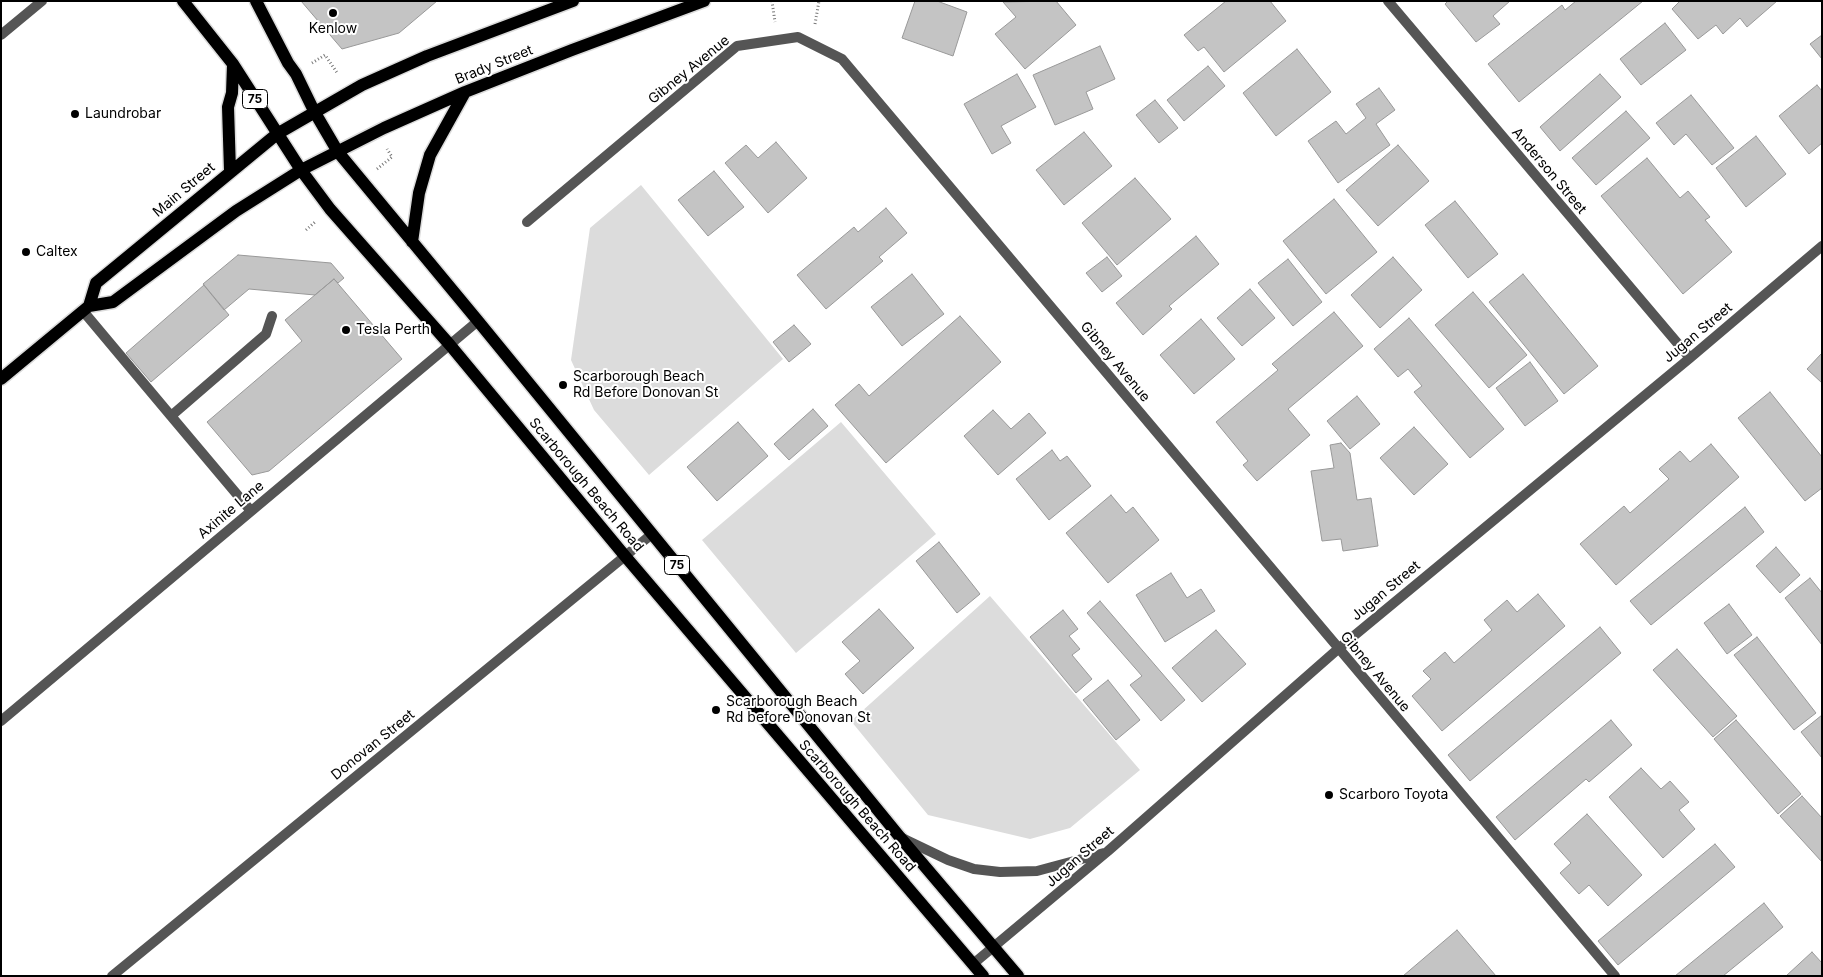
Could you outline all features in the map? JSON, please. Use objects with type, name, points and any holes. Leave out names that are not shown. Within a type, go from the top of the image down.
[{"type":"main road","name":"Scarborough Beach Road","points":[[183,1],[233,64],[276,134],[335,215],[450,345],[625,556],[983,976]]},
{"type":"main road","name":"Scarborough Beach Road","points":[[256,1],[288,63],[296,74],[314,112],[338,152],[899,836],[1018,976]]},
{"type":"main road","points":[[314,112],[362,85],[427,56],[573,1]]},
{"type":"main road","name":"Brady Street","points":[[301,170],[384,128],[465,92],[704,1]]},
{"type":"main road","points":[[230,171],[228,107],[232,93],[233,64]]},
{"type":"main road","points":[[412,242],[419,193],[430,155],[465,92]]},
{"type":"main road","name":"Main Street","points":[[86,308],[96,283],[276,134],[314,112]]},
{"type":"main road","points":[[1,378],[86,308],[113,302],[236,211],[301,170]]},
{"type":"street","points":[[1,35],[42,1]]},
{"type":"street","name":"Anderson Street","points":[[1388,1],[1690,358]]},
{"type":"street","name":"Gibney Avenue","points":[[527,222],[737,46],[798,37],[842,59],[1615,976]]},
{"type":"street","name":"Jugan Street","points":[[973,964],[1108,851],[1338,648],[1690,358],[1822,246]]},
{"type":"street","points":[[86,308],[171,416],[251,511]]},
{"type":"street","points":[[171,416],[266,334],[272,316]]},
{"type":"street","name":"Axinite Lane","points":[[1,721],[478,321]]},
{"type":"street","name":"Donovan Street","points":[[112,976],[652,534]]},
{"type":"street","points":[[899,836],[948,860],[974,868],[1000,872],[1037,871],[1108,851]]},
{"type":"shaded area","points":[[641,185],[783,359],[649,475],[594,410],[571,360],[590,228]]},
{"type":"shaded area","points":[[841,422],[936,534],[796,653],[702,540]]},
{"type":"shaded area","points":[[990,596],[1140,770],[1070,828],[1030,839],[928,815],[851,721]]},
{"type":"building","points":[[301,1],[437,1],[399,33],[342,49]]},
{"type":"building","points":[[915,1],[937,1],[967,12],[953,56],[902,38]]},
{"type":"building","points":[[1056,1],[1076,25],[1025,69],[995,34],[1016,17],[1003,2]]},
{"type":"building","points":[[1226,1],[1270,1],[1286,21],[1224,72],[1204,47],[1198,51],[1184,35]]},
{"type":"building","points":[[1448,1],[1510,1],[1493,16],[1500,24],[1476,42],[1445,4]]},
{"type":"building","points":[[1576,1],[1643,1],[1519,102],[1488,64],[1562,5],[1565,10]]},
{"type":"building","points":[[1680,1],[1777,1],[1747,27],[1740,18],[1723,34],[1716,25],[1698,39],[1672,9]]},
{"type":"building","points":[[1665,23],[1686,50],[1641,85],[1620,59]]},
{"type":"building","points":[[1822,35],[1822,59],[1810,44]]},
{"type":"building","points":[[1100,46],[1115,79],[1086,92],[1093,109],[1055,125],[1033,75]]},
{"type":"building","points":[[1297,49],[1331,92],[1276,136],[1243,93]]},
{"type":"building","points":[[1208,66],[1225,86],[1184,121],[1167,100]]},
{"type":"building","points":[[1017,74],[1036,107],[1001,126],[1011,143],[992,154],[964,104]]},
{"type":"building","points":[[1600,74],[1621,97],[1560,151],[1540,127]]},
{"type":"building","points":[[1817,85],[1822,91],[1822,143],[1809,154],[1779,116]]},
{"type":"building","points":[[1379,88],[1395,110],[1376,124],[1390,145],[1338,183],[1308,141],[1336,121],[1346,134],[1366,118],[1356,104]]},
{"type":"building","points":[[1691,95],[1734,148],[1712,165],[1686,134],[1674,145],[1656,123]]},
{"type":"building","points":[[1155,100],[1178,128],[1159,143],[1136,115]]},
{"type":"building","points":[[1626,111],[1650,138],[1596,185],[1572,158]]},
{"type":"building","points":[[1084,132],[1112,166],[1064,205],[1036,170]]},
{"type":"building","points":[[1756,136],[1786,174],[1746,207],[1716,168]]},
{"type":"building","points":[[776,142],[807,178],[768,213],[725,163],[746,145],[758,158]]},
{"type":"building","points":[[1398,145],[1429,181],[1378,226],[1346,190]]},
{"type":"building","points":[[1647,158],[1680,198],[1688,191],[1710,217],[1705,220],[1732,252],[1683,294],[1601,196]]},
{"type":"building","points":[[714,171],[744,207],[708,236],[678,200]]},
{"type":"building","points":[[1135,178],[1171,219],[1117,265],[1082,223]]},
{"type":"building","points":[[1334,199],[1377,252],[1326,294],[1283,241]]},
{"type":"building","points":[[1455,201],[1498,254],[1468,278],[1425,225]]},
{"type":"building","points":[[886,208],[907,233],[879,257],[883,261],[826,309],[797,275],[854,227],[858,232]]},
{"type":"building","points":[[1196,236],[1219,264],[1169,306],[1172,309],[1143,335],[1116,303]]},
{"type":"building","points":[[238,255],[331,263],[344,278],[338,283],[334,279],[315,295],[249,289],[224,310],[203,284]]},
{"type":"building","points":[[1107,257],[1122,276],[1102,292],[1086,273]]},
{"type":"building","points":[[1393,257],[1422,290],[1380,328],[1351,295]]},
{"type":"building","points":[[1288,259],[1322,302],[1293,326],[1258,283]]},
{"type":"building","points":[[912,274],[944,314],[902,346],[871,307]]},
{"type":"building","points":[[1523,274],[1598,366],[1564,394],[1489,302]]},
{"type":"building","points":[[334,279],[402,359],[269,471],[252,475],[207,422],[302,341],[285,320]]},
{"type":"building","points":[[204,285],[229,315],[151,382],[126,353]]},
{"type":"building","points":[[1250,289],[1275,318],[1242,346],[1217,318]]},
{"type":"building","points":[[1473,292],[1527,355],[1489,388],[1435,325]]},
{"type":"building","points":[[1334,312],[1363,346],[1288,409],[1310,435],[1257,481],[1243,465],[1248,461],[1216,422],[1278,370],[1272,364]]},
{"type":"building","points":[[960,316],[1001,362],[886,463],[835,405],[859,384],[869,396]]},
{"type":"building","points":[[1409,318],[1504,429],[1470,458],[1414,392],[1422,386],[1408,369],[1398,377],[1374,349]]},
{"type":"building","points":[[1201,319],[1235,359],[1194,394],[1160,355]]},
{"type":"building","points":[[794,325],[811,344],[789,362],[773,342]]},
{"type":"building","points":[[1822,353],[1822,383],[1807,369]]},
{"type":"building","points":[[1530,362],[1558,401],[1525,426],[1496,388]]},
{"type":"building","points":[[1770,392],[1822,457],[1822,488],[1805,501],[1738,418]]},
{"type":"building","points":[[1357,396],[1380,424],[1350,449],[1327,421]]},
{"type":"building","points":[[813,409],[828,426],[789,460],[774,444]]},
{"type":"building","points":[[993,410],[1011,429],[1029,413],[1046,433],[998,475],[964,436]]},
{"type":"building","points":[[738,422],[768,456],[717,501],[687,467]]},
{"type":"building","points":[[1414,427],[1448,464],[1414,495],[1380,458]]},
{"type":"building","points":[[1341,443],[1350,453],[1357,500],[1371,498],[1378,546],[1343,551],[1341,539],[1322,541],[1311,471],[1334,468],[1330,445]]},
{"type":"building","points":[[1711,444],[1739,477],[1616,585],[1580,544],[1624,506],[1630,513],[1669,479],[1659,469],[1680,451],[1690,462]]},
{"type":"building","points":[[1052,450],[1060,461],[1067,456],[1091,486],[1049,520],[1016,479]]},
{"type":"building","points":[[1111,495],[1126,513],[1133,507],[1159,540],[1108,583],[1066,533]]},
{"type":"building","points":[[1745,507],[1764,532],[1651,625],[1630,601]]},
{"type":"building","points":[[939,542],[980,594],[957,613],[916,561]]},
{"type":"building","points":[[1776,547],[1800,575],[1780,593],[1756,566]]},
{"type":"building","points":[[1171,573],[1187,598],[1201,589],[1215,611],[1165,642],[1136,595]]},
{"type":"building","points":[[1810,578],[1822,593],[1822,645],[1785,598]]},
{"type":"building","points":[[1538,594],[1565,626],[1442,731],[1412,696],[1431,679],[1423,671],[1445,652],[1454,663],[1492,630],[1484,620],[1507,600],[1517,612]]},
{"type":"building","points":[[1100,601],[1185,700],[1161,721],[1130,685],[1142,676],[1087,613]]},
{"type":"building","points":[[1729,604],[1752,635],[1727,654],[1704,623]]},
{"type":"building","points":[[879,609],[914,648],[863,694],[845,674],[860,661],[842,642]]},
{"type":"building","points":[[1063,610],[1078,629],[1069,636],[1080,649],[1072,655],[1092,679],[1076,693],[1030,637]]},
{"type":"building","points":[[1600,627],[1621,653],[1470,781],[1448,755]]},
{"type":"building","points":[[1216,630],[1246,664],[1202,702],[1172,668]]},
{"type":"building","points":[[1757,637],[1816,713],[1794,730],[1734,655]]},
{"type":"building","points":[[1677,649],[1737,716],[1713,737],[1653,670]]},
{"type":"building","points":[[1108,680],[1140,720],[1116,740],[1083,700]]},
{"type":"building","points":[[1822,715],[1822,758],[1801,732]]},
{"type":"building","points":[[1611,720],[1632,745],[1589,782],[1586,779],[1515,840],[1496,817]]},
{"type":"building","points":[[1736,720],[1801,794],[1778,814],[1714,739]]},
{"type":"building","points":[[1641,768],[1661,789],[1670,781],[1689,802],[1679,810],[1695,829],[1663,858],[1609,797]]},
{"type":"building","points":[[1802,796],[1822,818],[1822,862],[1780,816]]},
{"type":"building","points":[[1587,814],[1642,875],[1608,906],[1589,885],[1579,894],[1560,873],[1571,863],[1554,844]]},
{"type":"building","points":[[1715,844],[1735,867],[1618,965],[1598,941]]},
{"type":"building","points":[[1764,903],[1783,927],[1723,976],[1675,976]]},
{"type":"building","points":[[1457,930],[1496,976],[1403,976]]},
{"type":"building","points":[[1812,952],[1822,963],[1822,976],[1786,976]]},
{"type":"place","name":"Kenlow","points":[[333,13]]},
{"type":"place","name":"Laundrobar","points":[[75,114]]},
{"type":"place","name":"Caltex","points":[[26,252]]},
{"type":"place","name":"Tesla Perth","points":[[346,330]]},
{"type":"place","name":"Scarborough Beach Rd Before Donovan St","points":[[563,385]]},
{"type":"place","name":"Scarborough Beach Rd before Donovan St","points":[[716,710]]},
{"type":"place","name":"Scarboro Toyota","points":[[1329,795]]}]
